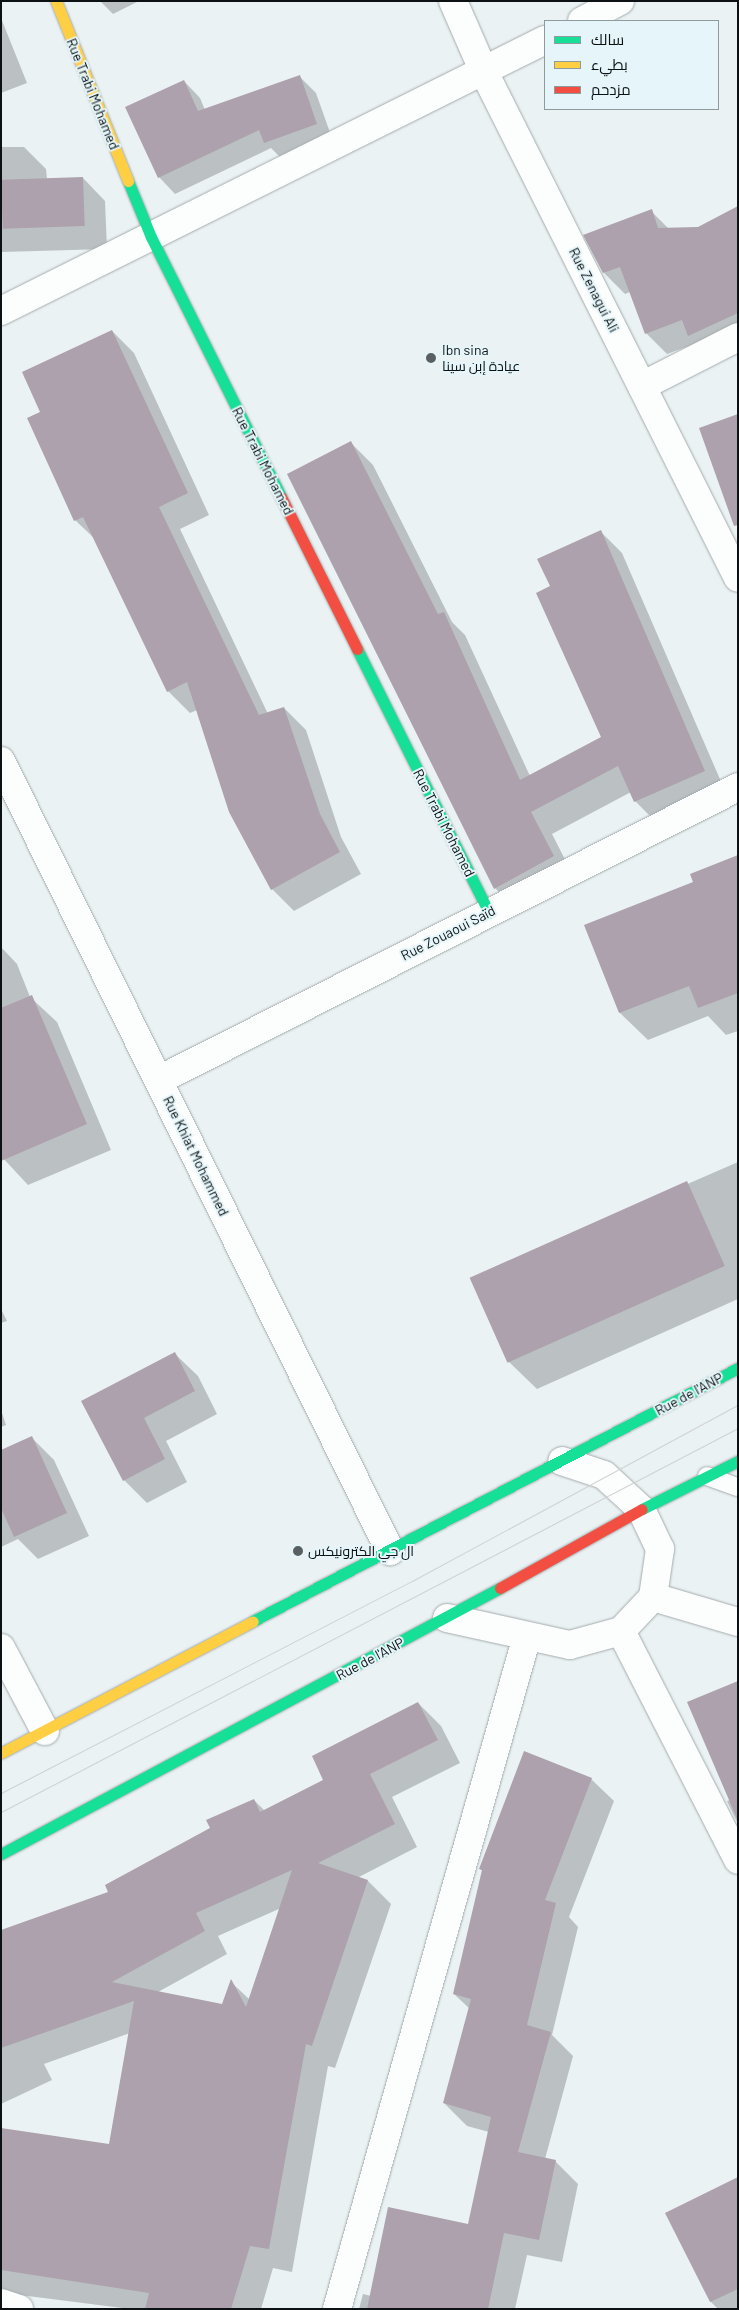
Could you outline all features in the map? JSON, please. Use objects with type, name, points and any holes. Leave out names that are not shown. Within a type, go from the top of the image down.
[{"type":"main road","name":"Rue Trabi Mohamed","points":[[56,1],[151,237],[489,913]]},
{"type":"main road","name":"Rue de l'ANP","points":[[1,1753],[45,1732],[738,1368]]},
{"type":"main road","name":"Rue de l'ANP","points":[[1,1854],[447,1618],[642,1509],[738,1461]]},
{"type":"street","name":"Rue Zenagui Ali","points":[[453,1],[484,72],[738,578]]},
{"type":"street","points":[[584,20],[620,1]]},
{"type":"street","points":[[1,311],[544,41]]},
{"type":"street","points":[[642,386],[738,337]]},
{"type":"street","name":"Rue Khiat Mohammed","points":[[1,761],[390,1550]]},
{"type":"street","name":"Rue Zouaoui Saïd","points":[[159,1080],[738,787]]},
{"type":"street","points":[[447,1618],[570,1645],[621,1630],[653,1597],[660,1549],[642,1509],[604,1475],[562,1461]]},
{"type":"street","points":[[653,1597],[738,1622]]},
{"type":"street","points":[[621,1630],[738,1860]]},
{"type":"street","points":[[337,2309],[527,1636]]},
{"type":"street","points":[[1,1648],[45,1732]]},
{"type":"street","points":[[1,2303],[19,2309]]},
{"type":"lane","points":[[706,1476],[738,1487]]},
{"type":"building","points":[[300,75],[317,124],[264,143],[259,130],[158,178],[125,107],[184,80],[198,111]]},
{"type":"building","points":[[83,177],[85,226],[3,229],[1,180]]},
{"type":"building","points":[[738,206],[738,313],[688,336],[682,320],[645,334],[620,267],[603,273],[583,235],[652,209],[658,228],[698,227]]},
{"type":"building","points":[[112,330],[188,493],[159,507],[259,715],[284,707],[320,814],[340,852],[271,890],[229,812],[187,682],[167,692],[83,517],[74,521],[27,418],[40,412],[22,372]]},
{"type":"building","points":[[738,414],[738,525],[734,526],[699,428]]},
{"type":"building","points":[[351,441],[438,614],[444,612],[520,780],[601,737],[536,593],[550,586],[537,559],[601,530],[705,771],[634,802],[618,766],[531,812],[554,856],[494,889],[287,474]]},
{"type":"building","points":[[738,855],[738,993],[698,1008],[689,986],[619,1013],[584,925],[693,882],[690,874]]},
{"type":"building","points":[[32,995],[87,1124],[1,1161],[1,1008]]},
{"type":"building","points":[[687,1181],[725,1266],[507,1363],[470,1278]]},
{"type":"building","points":[[175,1352],[195,1391],[144,1418],[165,1459],[123,1481],[81,1401]]},
{"type":"building","points":[[32,1436],[67,1513],[14,1537],[1,1508],[1,1450]]},
{"type":"building","points":[[738,1681],[738,1821],[687,1702]]},
{"type":"building","points":[[418,1702],[438,1740],[370,1774],[395,1824],[318,1863],[368,1880],[312,2046],[306,2044],[269,2249],[250,2246],[231,2309],[145,2309],[149,2293],[1,2270],[1,2128],[109,2144],[134,2001],[1,2048],[1,1930],[108,1892],[105,1885],[210,1828],[206,1820],[254,1799],[260,1812],[323,1780],[312,1756]],"holes":[[[292,1870],[246,2007],[231,1979],[222,2004],[112,1982],[205,1931],[196,1913]]]},
{"type":"building","points":[[524,1751],[592,1778],[545,1900],[556,1903],[527,2025],[551,2032],[518,2152],[556,2160],[539,2240],[504,2233],[488,2309],[367,2309],[388,2207],[468,2224],[491,2117],[443,2103],[471,1999],[453,1994],[482,1870],[479,1869]]},
{"type":"building","points":[[738,2177],[738,2289],[710,2302],[665,2213]]},
{"type":"tram line","points":[[1,1793],[412,1581],[738,1405]]},
{"type":"tram line","points":[[1,1812],[738,1428]]},
{"type":"traffic: fast","points":[[128,181],[151,237],[281,497]]},
{"type":"traffic: fast","points":[[357,649],[489,913]]},
{"type":"traffic: fast","points":[[253,1621],[738,1368]]},
{"type":"traffic: fast","points":[[642,1509],[738,1461]]},
{"type":"traffic: fast","points":[[1,1854],[500,1588]]},
{"type":"traffic: slow","points":[[56,1],[128,181]]},
{"type":"traffic: slow","points":[[1,1753],[253,1621]]},
{"type":"traffic: jam","points":[[281,497],[357,649]]},
{"type":"traffic: jam","points":[[500,1588],[642,1509]]},
{"type":"place","name":"Ibn sina عيادة إبن سينا","points":[[431,358]]},
{"type":"place","name":"ال جي الكترونيكس","points":[[298,1551]]}]
